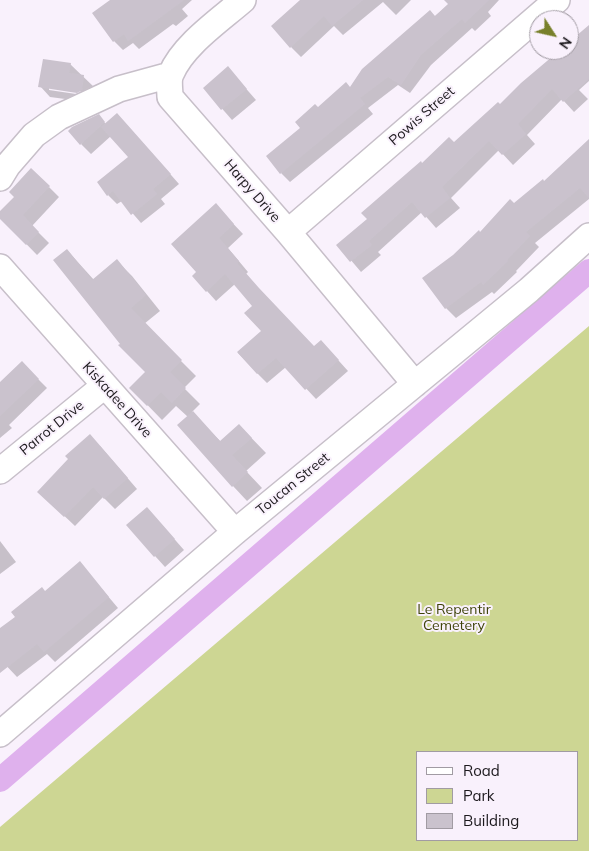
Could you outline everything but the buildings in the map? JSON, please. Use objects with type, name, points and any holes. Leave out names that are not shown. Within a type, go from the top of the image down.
[{"type":"street","points":[[0,178],[8,165],[34,135],[59,117],[119,89],[170,75],[180,59],[196,41],[243,0]]},
{"type":"street","name":"Powis Street","points":[[288,232],[557,0]]},
{"type":"street","name":"Harpy Drive","points":[[170,75],[170,97],[288,232],[415,384]]},
{"type":"street","name":"Toucan Street","points":[[0,734],[235,532],[529,290],[589,236]]},
{"type":"street","name":"Kiskadee Drive","points":[[0,267],[235,532]]},
{"type":"street","name":"Parrot Drive","points":[[0,471],[104,386]]},
{"type":"green space","name":"Le Repentir Cemetery","points":[[589,326],[589,851],[0,851],[0,827]]},
{"type":"waterway","points":[[0,780],[589,271]]}]
